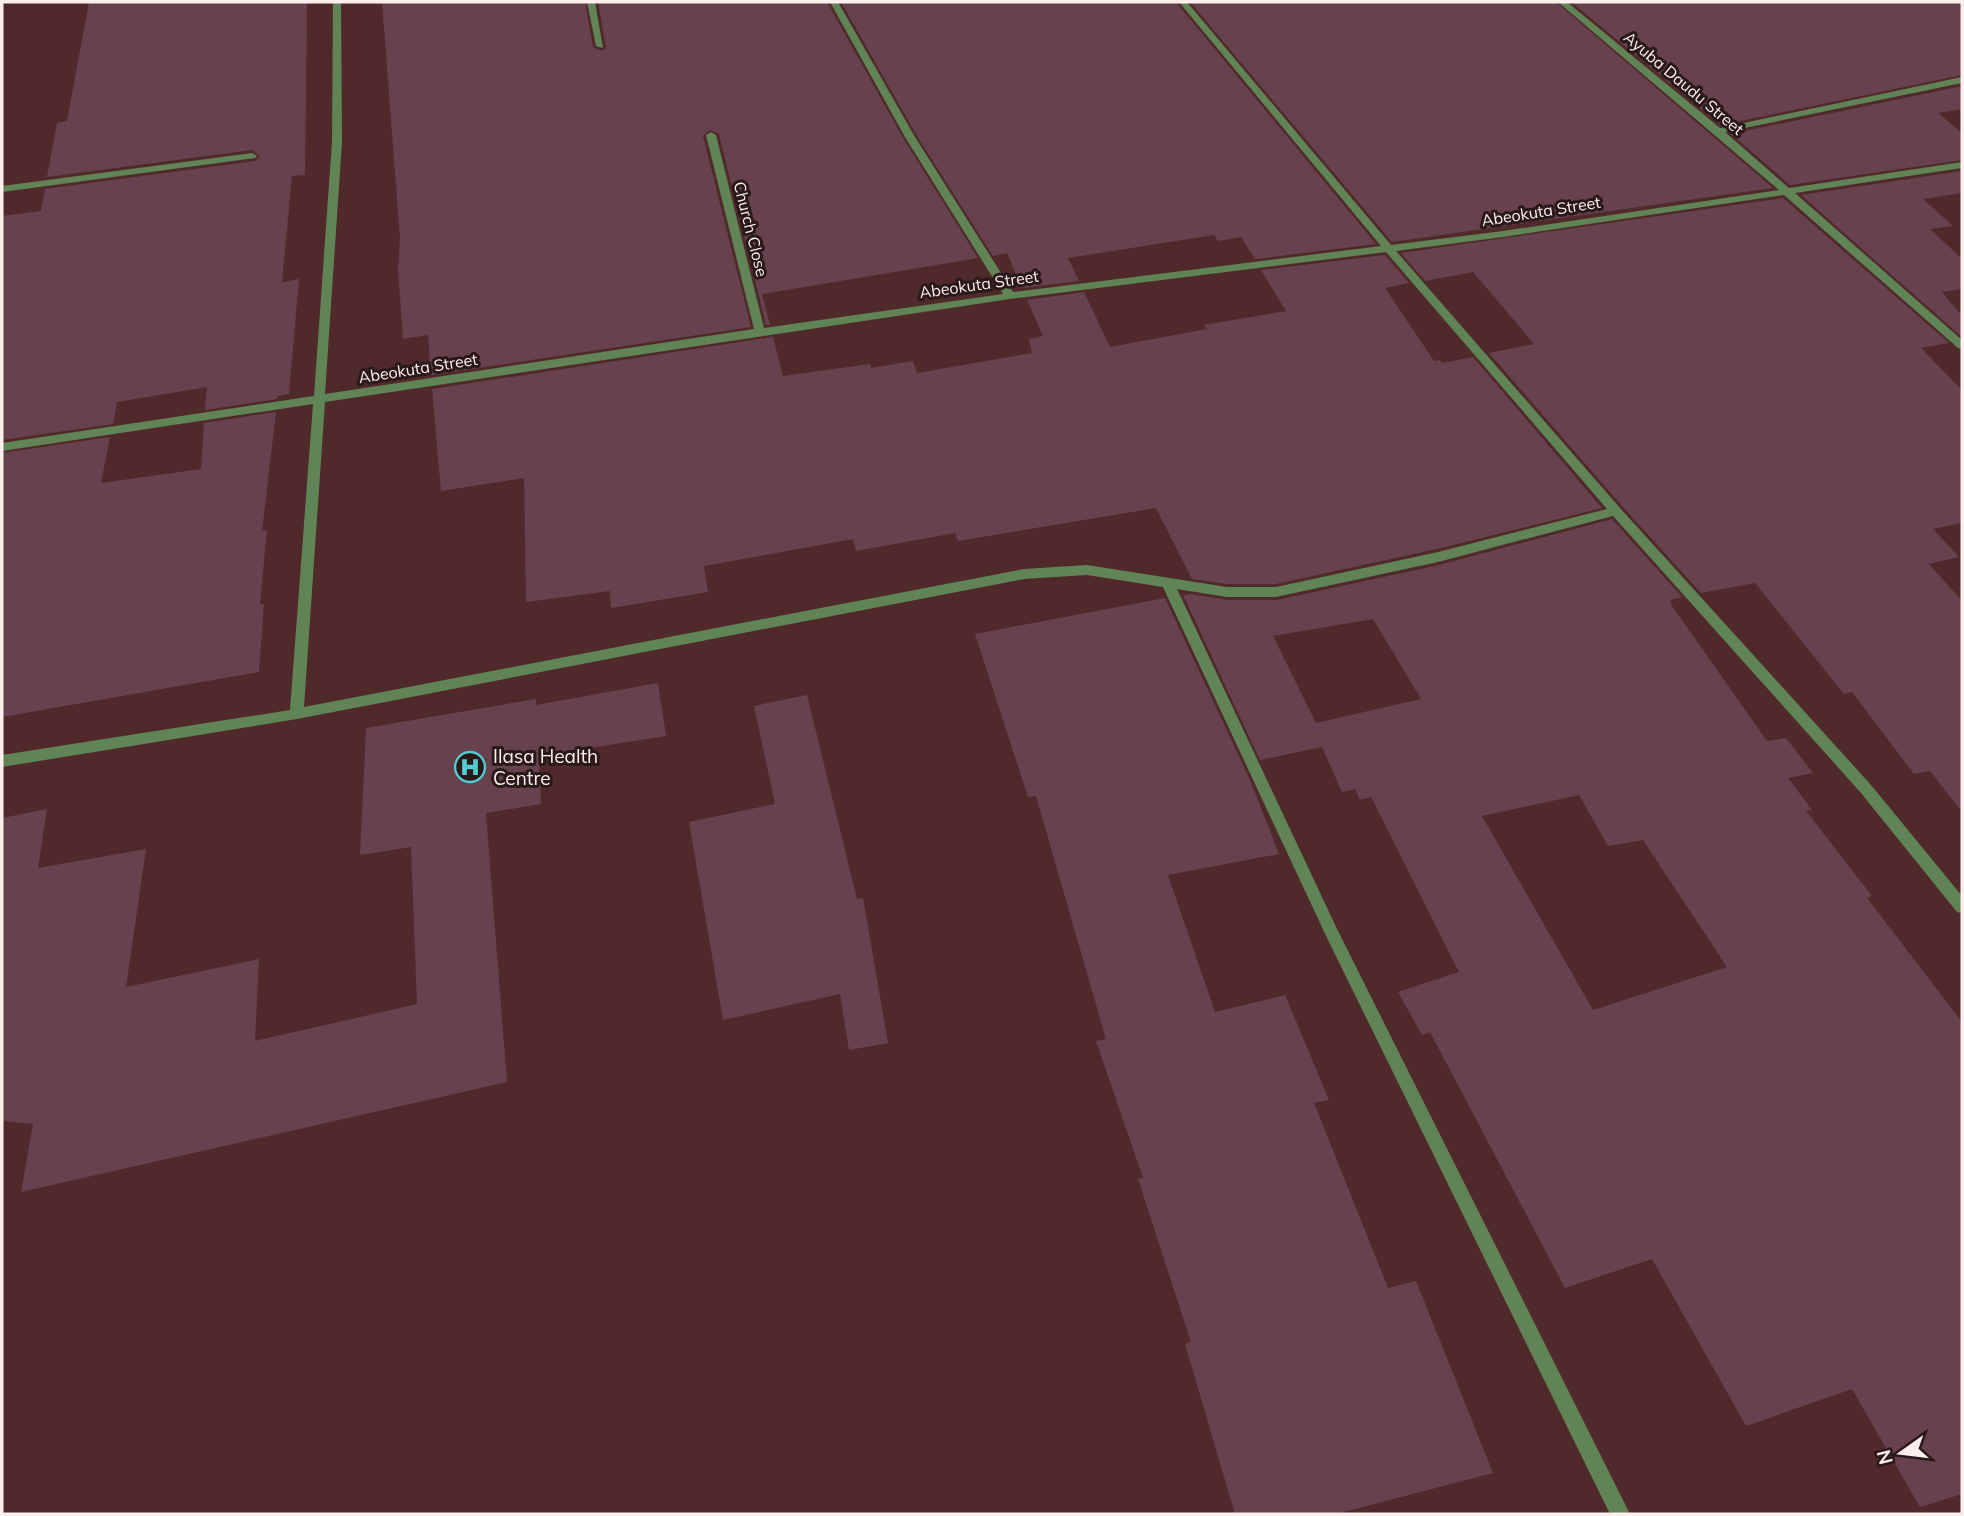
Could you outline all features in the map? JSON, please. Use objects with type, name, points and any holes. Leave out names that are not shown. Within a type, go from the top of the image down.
[{"type":"street","points":[[297,714],[337,142],[337,2]]},
{"type":"street","points":[[591,2],[600,46]]},
{"type":"street","points":[[834,2],[910,137],[1010,296]]},
{"type":"street","points":[[1183,2],[1388,248],[1616,511],[1867,789],[1962,907]]},
{"type":"street","name":"Ayuba Daudu Street","points":[[1562,2],[1717,131],[1962,346]]},
{"type":"street","points":[[1717,131],[1962,80]]},
{"type":"street","name":"Church Close","points":[[711,135],[760,331]]},
{"type":"street","points":[[2,189],[252,156]]},
{"type":"street","name":"Abeokuta Street","points":[[2,447],[760,331],[1388,248],[1962,165]]},
{"type":"street","points":[[2,761],[297,714],[1024,574],[1087,570],[1227,592],[1276,592],[1438,557],[1616,511]]},
{"type":"street","points":[[1169,585],[1259,785],[1359,994],[1620,1514]]},
{"type":"building","points":[[89,2],[307,2],[305,175],[292,176],[282,282],[299,279],[289,394],[278,396],[277,399],[205,410],[207,387],[117,402],[113,424],[2,440],[2,216],[41,211],[45,189],[255,161],[260,156],[252,150],[47,177],[57,123],[67,121]]},
{"type":"building","points":[[382,2],[585,2],[593,47],[602,51],[606,48],[598,2],[827,2],[903,138],[978,258],[762,294],[770,325],[766,325],[719,134],[710,130],[703,136],[751,327],[431,375],[428,335],[403,339],[398,270],[400,238]]},
{"type":"building","points":[[841,2],[1176,2],[1376,244],[1255,259],[1241,237],[1218,241],[1214,235],[1068,258],[1079,281],[1022,288],[1007,253],[993,256],[917,136]]},
{"type":"building","points":[[1190,2],[1556,2],[1773,188],[1392,242]]},
{"type":"building","points":[[1571,2],[1962,2],[1962,75],[1721,125]]},
{"type":"building","points":[[1962,86],[1962,109],[1938,113],[1962,133],[1962,160],[1790,185],[1731,134]]},
{"type":"building","points":[[1962,171],[1962,193],[1923,199],[1953,226],[1930,229],[1962,259],[1962,289],[1942,292],[1962,316],[1962,337],[1801,195]]},
{"type":"building","points":[[1783,198],[1949,343],[1921,348],[1962,390],[1962,523],[1933,529],[1959,557],[1929,564],[1962,601],[1962,812],[1930,771],[1914,774],[1852,692],[1844,694],[1755,583],[1701,593],[1622,506],[1489,353],[1534,344],[1473,272],[1425,281],[1401,253]]},
{"type":"building","points":[[1385,255],[1409,283],[1385,288],[1434,361],[1440,360],[1442,363],[1473,357],[1602,508],[1437,549],[1276,584],[1227,584],[1192,579],[1156,508],[958,541],[955,533],[856,551],[853,539],[704,566],[708,592],[611,608],[610,591],[526,602],[524,478],[441,491],[432,389],[773,337],[783,376],[870,364],[871,368],[913,361],[917,373],[1032,353],[1029,339],[1043,336],[1027,300],[1084,292],[1110,347],[1207,329],[1204,325],[1286,311],[1261,270]]},
{"type":"building","points":[[276,412],[262,531],[267,530],[260,604],[264,604],[259,672],[2,717],[2,453],[110,437],[101,483],[201,469],[204,423]]},
{"type":"building","points":[[1612,519],[1682,597],[1670,600],[1670,603],[1767,741],[1786,738],[1813,773],[1788,778],[1812,810],[1806,811],[1872,896],[1867,898],[1962,1022],[1962,1494],[1920,1507],[1852,1389],[1746,1426],[1652,1259],[1565,1288],[1430,1032],[1422,1035],[1398,992],[1459,972],[1371,797],[1360,800],[1355,789],[1342,792],[1322,747],[1260,760],[1183,595],[1227,600],[1277,600],[1439,565]],"holes":[[[1373,619],[1421,699],[1316,723],[1273,636]],[[1579,795],[1608,846],[1643,840],[1727,967],[1593,1010],[1482,816]]]},
{"type":"building","points":[[1165,598],[1250,780],[1279,854],[1168,875],[1215,1012],[1285,995],[1329,1100],[1314,1103],[1388,1288],[1416,1281],[1493,1473],[1336,1514],[1235,1514],[1185,1344],[1191,1342],[1138,1179],[1143,1178],[1096,1041],[1106,1039],[1036,796],[1028,797],[975,634]]},
{"type":"building","points":[[658,683],[666,736],[539,756],[541,804],[486,813],[507,1082],[21,1192],[33,1124],[2,1121],[2,818],[47,809],[38,868],[146,849],[126,987],[259,959],[255,1041],[417,1004],[411,847],[360,855],[366,728],[536,699],[536,705]]},
{"type":"building","points":[[807,695],[857,899],[863,898],[888,1043],[849,1050],[840,994],[723,1020],[689,822],[775,804],[754,706]]},
{"type":"place","name":"Ilasa Health Centre","points":[[470,767]]}]
